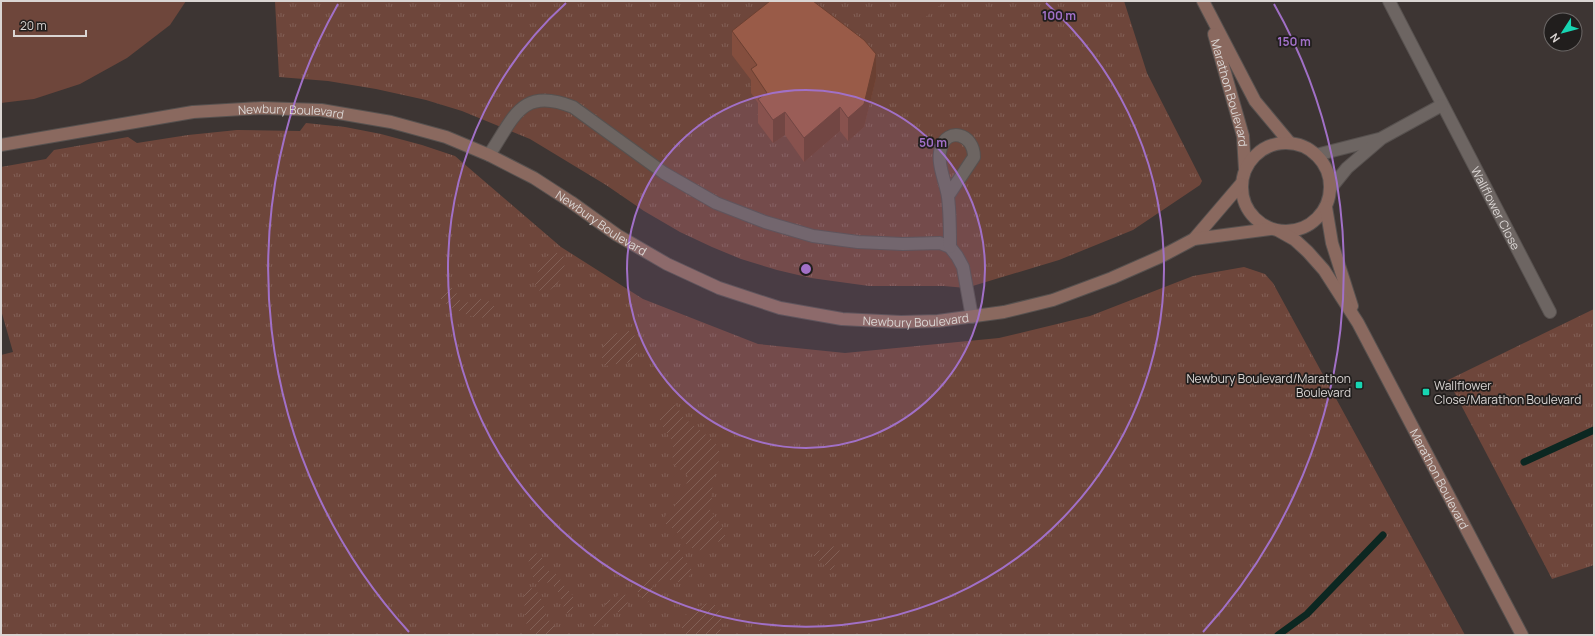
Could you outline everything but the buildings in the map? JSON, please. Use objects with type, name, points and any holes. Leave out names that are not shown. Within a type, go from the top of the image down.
[{"type":"street","name":"Marathon Boulevard","points":[[1203,1],[1255,101],[1290,143]]},
{"type":"street","name":"Wallflower Close","points":[[1389,1],[1550,312]]},
{"type":"street","name":"Marathon Boulevard","points":[[1210,17],[1218,51],[1243,136],[1245,170]]},
{"type":"street","points":[[489,155],[512,118],[521,108],[532,101],[558,101],[573,107],[664,173],[716,203],[765,222],[813,236],[851,241],[903,244],[940,243],[950,247],[963,267],[972,317]]},
{"type":"street","points":[[1330,189],[1347,168],[1382,138],[1442,104]]},
{"type":"street","name":"Newbury Boulevard","points":[[1,145],[193,112],[262,108],[321,110],[391,122],[446,137],[489,155],[534,178],[617,235],[667,264],[719,288],[780,308],[842,319],[900,322],[938,321],[1004,312],[1053,300],[1112,278],[1162,256],[1194,239],[1241,184]]},
{"type":"street","points":[[1316,154],[1382,138]]},
{"type":"street","points":[[1290,143],[1304,147],[1316,154],[1329,176],[1330,189],[1326,207],[1318,219],[1306,227],[1293,231],[1274,230],[1258,222],[1248,211],[1243,198],[1241,184],[1245,170],[1252,158],[1263,149],[1276,144],[1290,143]]},
{"type":"street","points":[[948,196],[950,247]]},
{"type":"street","name":"Marathon Boulevard","points":[[1326,207],[1332,243],[1358,323]]},
{"type":"street","name":"Marathon Boulevard","points":[[1274,230],[1295,240],[1308,252],[1324,270],[1358,323],[1522,635]]},
{"type":"street","name":"Newbury Boulevard","points":[[1194,239],[1274,230]]},
{"type":"green space","points":[[1,1],[186,1],[170,25],[127,58],[80,84],[34,99],[1,103]]},
{"type":"green space","points":[[275,1],[1124,1],[1147,73],[1202,181],[1200,185],[1133,230],[1059,260],[966,288],[944,286],[869,286],[811,278],[741,259],[680,232],[530,139],[462,111],[426,100],[376,89],[328,81],[279,77]]},
{"type":"green space","points":[[909,1],[945,1],[923,19]]},
{"type":"green space","points":[[306,123],[345,127],[381,134],[455,156],[561,247],[643,299],[758,344],[845,353],[999,338],[1090,316],[1193,276],[1244,267],[1265,274],[1273,283],[1465,635],[1,635],[1,355],[13,352],[1,310],[1,167],[46,159],[54,150],[128,137],[137,143],[188,135],[237,130],[300,131]]},
{"type":"green space","points":[[555,252],[563,255],[563,273],[557,284],[542,293],[534,283],[544,260],[551,253]]},
{"type":"green space","points":[[450,287],[455,290],[460,301],[465,303],[480,299],[491,302],[495,307],[489,314],[482,318],[477,318],[460,312],[441,300],[443,289]]},
{"type":"green space","points":[[1594,309],[1594,565],[1552,579],[1448,380]]},
{"type":"green space","points":[[629,331],[634,333],[637,358],[634,361],[606,366],[602,359],[602,351],[605,343],[610,337],[619,332]]},
{"type":"green space","points":[[671,402],[676,405],[684,418],[714,441],[719,450],[719,460],[711,493],[712,501],[710,510],[723,528],[725,540],[713,543],[708,548],[696,551],[684,542],[674,528],[669,528],[666,524],[665,516],[673,509],[689,479],[686,474],[674,464],[673,445],[660,419],[660,413]]},
{"type":"green space","points":[[838,545],[840,549],[833,570],[830,570],[813,555],[815,552]]},
{"type":"green space","points":[[681,550],[683,559],[690,567],[690,575],[681,582],[664,578],[653,585],[649,601],[646,603],[644,602],[638,592],[639,585],[645,580],[652,570],[670,561],[672,552]]},
{"type":"green space","points":[[538,553],[541,554],[546,569],[557,575],[571,593],[573,611],[568,614],[565,612],[557,588],[546,582],[537,582],[534,579],[529,559],[531,556]]},
{"type":"green space","points":[[530,588],[534,589],[539,595],[549,620],[554,625],[554,629],[545,635],[535,635],[526,623],[523,597],[525,592]]},
{"type":"green space","points":[[622,592],[627,596],[628,608],[621,612],[614,611],[602,626],[595,628],[591,622],[593,618],[601,615],[606,603],[609,600],[615,599]]},
{"type":"green space","points":[[709,603],[720,610],[720,633],[718,635],[687,635],[680,625],[684,617],[695,608]]},
{"type":"waterway","points":[[1524,462],[1594,430]]},
{"type":"waterway","points":[[1278,635],[1307,614],[1383,535]]},
{"type":"place","name":"Newbury Boulevard/Marathon Boulevard","points":[[1359,385]]},
{"type":"place","name":"Wallflower Close/Marathon Boulevard","points":[[1426,392]]}]
